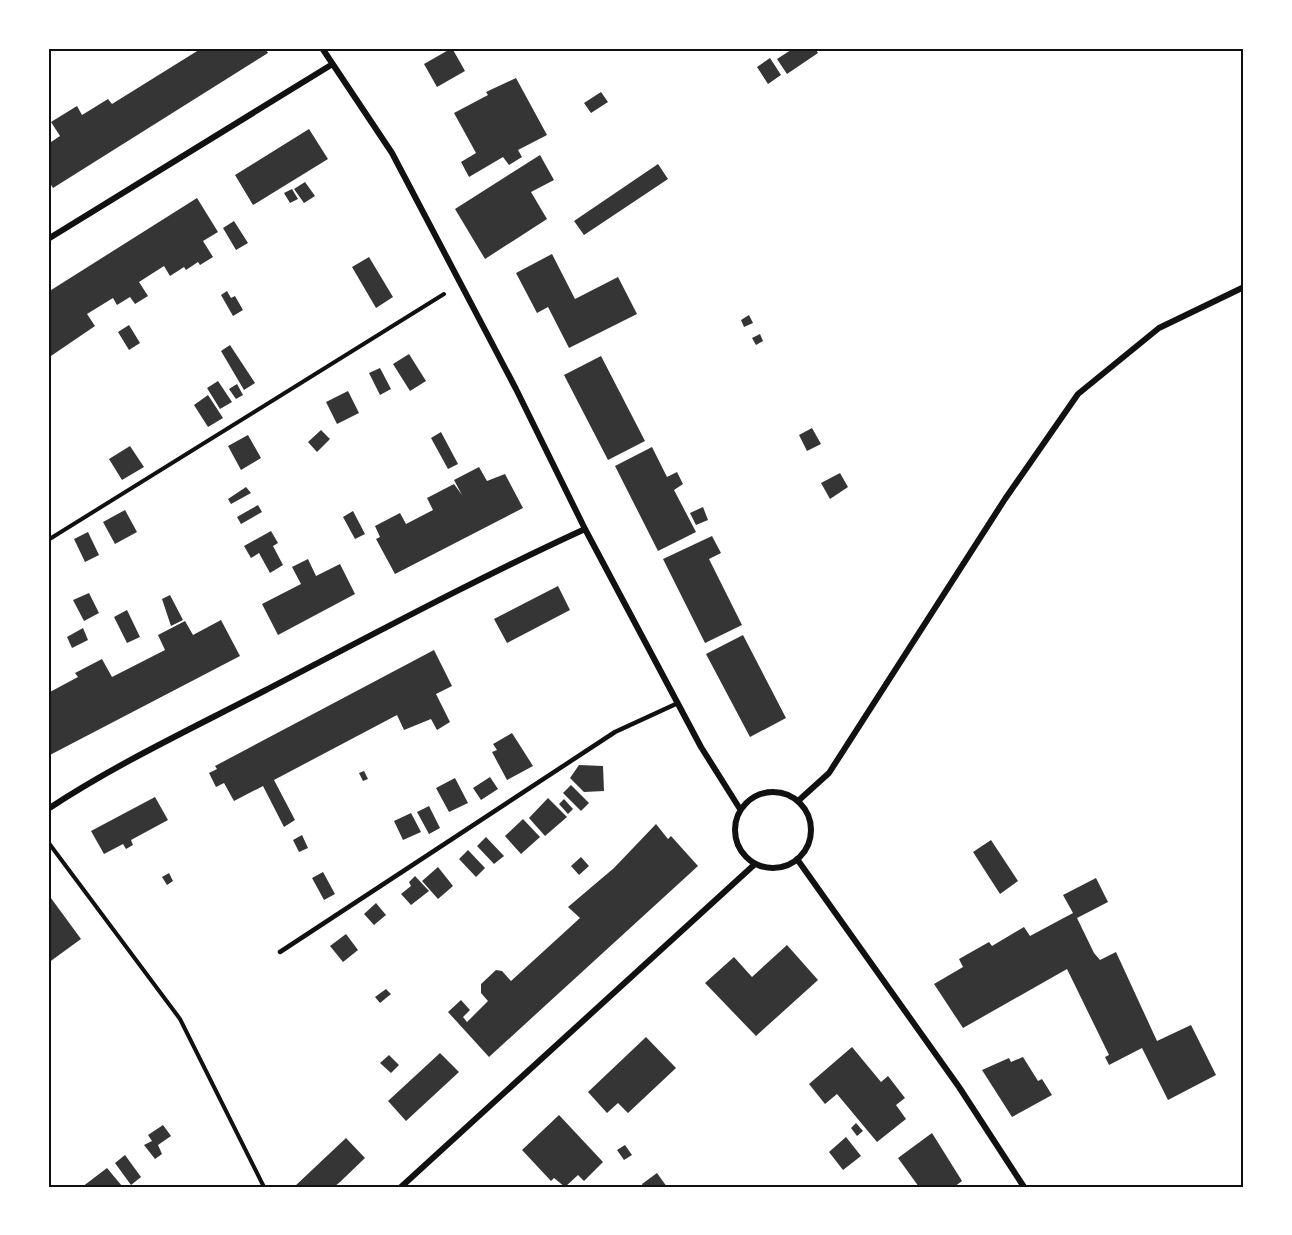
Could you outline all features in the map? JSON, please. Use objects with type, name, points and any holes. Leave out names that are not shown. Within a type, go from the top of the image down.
[{"type":"street","points":[[322,48],[392,153],[585,529],[701,747],[740,809]]},
{"type":"street","points":[[48,239],[331,64]]},
{"type":"street","points":[[798,801],[829,773],[1005,500],[1078,394],[1159,328],[1244,287]]},
{"type":"street","points":[[48,809],[75,791],[159,746],[516,561],[585,529]]},
{"type":"street","points":[[768,791],[789,795],[798,801],[811,824],[806,849],[797,859],[777,868],[755,864],[742,852],[735,835],[735,821],[740,809],[748,800],[768,791]]},
{"type":"street","points":[[797,859],[959,1087],[1024,1187]]},
{"type":"street","points":[[401,1187],[755,864]]},
{"type":"lane","points":[[280,952],[615,732],[678,703]]},
{"type":"path","points":[[48,540],[460,284]]},
{"type":"path","points":[[48,842],[180,1019],[264,1187]]},
{"type":"building","points":[[202,48],[265,48],[268,53],[53,188],[48,180],[48,144],[60,136],[51,122],[77,106],[82,115],[108,99],[112,104]]},
{"type":"building","points":[[452,48],[465,71],[437,87],[424,64]]},
{"type":"building","points":[[794,48],[815,48],[818,53],[787,74],[777,59]]},
{"type":"building","points":[[770,58],[781,75],[768,84],[757,67]]},
{"type":"building","points":[[516,78],[547,135],[518,150],[522,157],[509,165],[503,157],[469,177],[461,162],[476,153],[454,113],[488,95],[486,92]]},
{"type":"building","points":[[601,92],[608,102],[591,113],[584,103]]},
{"type":"building","points":[[309,129],[328,159],[253,205],[235,175]]},
{"type":"building","points":[[540,155],[554,180],[531,192],[547,219],[485,259],[455,209]]},
{"type":"building","points":[[658,164],[668,179],[584,235],[574,221]]},
{"type":"building","points":[[305,182],[315,196],[304,203],[294,189]]},
{"type":"building","points":[[292,189],[298,199],[290,203],[284,193]]},
{"type":"building","points":[[197,198],[218,232],[203,241],[213,257],[200,265],[198,262],[186,270],[184,267],[170,276],[164,266],[139,282],[148,296],[135,304],[130,297],[117,305],[113,298],[87,314],[95,326],[48,358],[48,292]]},
{"type":"building","points":[[234,221],[248,243],[236,250],[223,228]]},
{"type":"building","points":[[552,254],[575,299],[618,277],[637,314],[569,348],[548,307],[537,313],[516,273]]},
{"type":"building","points":[[369,257],[393,297],[376,308],[352,267]]},
{"type":"building","points":[[227,291],[231,298],[235,296],[243,310],[233,316],[221,295]]},
{"type":"building","points":[[749,315],[753,323],[744,327],[741,320]]},
{"type":"building","points":[[129,325],[140,343],[129,350],[118,332]]},
{"type":"building","points":[[760,334],[763,341],[756,345],[752,338]]},
{"type":"building","points":[[230,345],[255,383],[244,390],[221,351]]},
{"type":"building","points":[[409,354],[426,381],[410,391],[393,364]]},
{"type":"building","points":[[601,356],[645,441],[608,460],[564,375]]},
{"type":"building","points":[[380,368],[391,389],[380,395],[369,373]]},
{"type":"building","points":[[218,381],[232,402],[220,409],[207,388]]},
{"type":"building","points":[[237,384],[243,395],[236,399],[229,389]]},
{"type":"building","points":[[348,391],[359,413],[337,424],[326,402]]},
{"type":"building","points":[[208,395],[223,418],[208,427],[194,405]]},
{"type":"building","points":[[812,428],[821,444],[807,451],[799,435]]},
{"type":"building","points":[[321,430],[330,439],[317,452],[308,442]]},
{"type":"building","points":[[441,432],[458,464],[448,469],[431,438]]},
{"type":"building","points":[[248,435],[261,458],[241,470],[228,446]]},
{"type":"building","points":[[130,446],[144,467],[122,480],[109,459]]},
{"type":"building","points":[[652,447],[667,477],[677,472],[683,484],[674,490],[696,532],[658,551],[615,466]]},
{"type":"building","points":[[479,467],[487,481],[505,474],[523,508],[395,574],[376,539],[380,537],[375,526],[400,513],[406,524],[433,510],[427,498],[454,484],[462,495],[454,480]]},
{"type":"building","points":[[840,473],[848,487],[830,499],[821,483]]},
{"type":"building","points":[[246,487],[251,493],[231,504],[228,499]]},
{"type":"building","points":[[258,505],[262,512],[241,524],[237,517]]},
{"type":"building","points":[[703,507],[708,520],[696,525],[690,513]]},
{"type":"building","points":[[125,510],[137,532],[115,544],[103,522]]},
{"type":"building","points":[[353,511],[365,534],[355,539],[343,517]]},
{"type":"building","points":[[271,531],[278,543],[273,546],[283,565],[270,573],[259,553],[251,558],[244,546]]},
{"type":"building","points":[[88,532],[99,555],[85,562],[74,539]]},
{"type":"building","points":[[712,536],[721,553],[709,559],[742,625],[705,643],[663,559]]},
{"type":"building","points":[[308,559],[316,576],[340,564],[355,594],[278,635],[262,604],[301,584],[292,567]]},
{"type":"building","points":[[558,586],[570,610],[507,643],[494,619]]},
{"type":"building","points":[[89,593],[99,613],[84,621],[73,600]]},
{"type":"building","points":[[170,595],[183,620],[171,626],[162,599]]},
{"type":"building","points":[[127,610],[140,637],[127,643],[114,617]]},
{"type":"building","points":[[221,620],[240,656],[48,756],[48,693],[78,677],[75,673],[102,659],[112,677],[165,650],[158,635],[185,621],[193,635]]},
{"type":"building","points":[[83,628],[88,640],[72,648],[67,637]]},
{"type":"building","points":[[743,635],[786,718],[750,737],[706,654]]},
{"type":"building","points":[[434,650],[452,686],[436,694],[450,722],[437,730],[431,719],[404,730],[397,715],[274,780],[295,820],[284,827],[263,786],[234,801],[224,783],[216,787],[209,773],[217,769],[215,766]]},
{"type":"building","points":[[512,733],[533,766],[507,780],[492,752],[497,750],[493,744]]},
{"type":"building","points":[[579,765],[603,766],[604,791],[584,792],[570,778]]},
{"type":"building","points":[[364,771],[368,779],[363,781],[359,773]]},
{"type":"building","points":[[490,777],[498,789],[481,800],[473,788]]},
{"type":"building","points":[[455,778],[468,803],[449,812],[436,788]]},
{"type":"building","points":[[571,785],[589,803],[581,811],[563,793]]},
{"type":"building","points":[[155,797],[168,820],[131,840],[133,845],[126,849],[123,844],[104,854],[91,831]]},
{"type":"building","points":[[548,798],[567,817],[545,836],[529,818]]},
{"type":"building","points":[[564,799],[573,809],[568,814],[559,804]]},
{"type":"building","points":[[429,806],[440,828],[429,834],[417,812]]},
{"type":"building","points":[[411,813],[421,832],[403,840],[394,821]]},
{"type":"building","points":[[523,819],[540,837],[521,854],[505,836]]},
{"type":"building","points":[[656,824],[668,839],[671,836],[698,866],[489,1057],[448,1012],[461,1000],[470,1010],[463,1017],[467,1022],[488,1001],[481,993],[481,984],[496,970],[502,971],[511,981],[580,918],[568,907],[614,868]]},
{"type":"building","points":[[302,835],[308,848],[299,852],[293,840]]},
{"type":"building","points":[[486,837],[504,856],[494,864],[477,846]]},
{"type":"building","points":[[991,840],[1018,881],[1000,894],[973,852]]},
{"type":"building","points":[[468,850],[485,868],[476,877],[459,859]]},
{"type":"building","points":[[581,857],[589,866],[579,875],[571,866]]},
{"type":"building","points":[[438,867],[453,886],[438,899],[422,881]]},
{"type":"building","points":[[323,872],[335,894],[324,900],[312,878]]},
{"type":"building","points":[[169,873],[173,881],[167,885],[162,877]]},
{"type":"building","points":[[415,876],[429,891],[411,905],[401,894],[411,886],[409,882]]},
{"type":"building","points":[[1096,878],[1108,902],[1077,918],[1094,953],[1100,960],[1116,952],[1157,1041],[1191,1025],[1216,1075],[1168,1100],[1142,1048],[1109,1065],[1105,1057],[1109,1055],[1067,969],[963,1028],[934,984],[963,967],[959,959],[989,942],[992,946],[1024,927],[1030,936],[1073,913],[1063,895]]},
{"type":"building","points":[[48,894],[81,939],[48,963]]},
{"type":"building","points":[[376,903],[386,915],[374,925],[364,914]]},
{"type":"building","points":[[346,934],[358,950],[343,962],[330,946]]},
{"type":"building","points":[[787,945],[818,980],[756,1036],[705,983],[734,957],[752,977]]},
{"type":"building","points":[[386,989],[391,994],[380,1003],[375,997]]},
{"type":"building","points":[[646,1037],[676,1068],[628,1113],[618,1103],[607,1113],[588,1092]]},
{"type":"building","points":[[852,1047],[881,1082],[888,1076],[905,1098],[896,1105],[906,1119],[877,1142],[837,1094],[825,1104],[809,1084]]},
{"type":"building","points":[[440,1053],[459,1072],[406,1121],[388,1101]]},
{"type":"building","points":[[389,1055],[399,1065],[391,1073],[380,1063]]},
{"type":"building","points":[[1023,1057],[1038,1081],[1042,1079],[1052,1095],[1012,1117],[982,1070],[1009,1058],[1011,1062]]},
{"type":"building","points":[[559,1115],[603,1162],[584,1181],[578,1175],[565,1187],[554,1178],[551,1181],[522,1150]]},
{"type":"building","points":[[856,1123],[863,1131],[857,1136],[851,1128]]},
{"type":"building","points":[[163,1125],[171,1136],[158,1145],[162,1154],[155,1159],[144,1145],[152,1141],[148,1135]]},
{"type":"building","points":[[932,1133],[962,1181],[954,1187],[919,1187],[898,1158]]},
{"type":"building","points":[[846,1137],[861,1156],[843,1170],[829,1152]]},
{"type":"building","points":[[346,1138],[365,1158],[340,1182],[334,1187],[294,1187]]},
{"type":"building","points":[[625,1145],[632,1155],[624,1160],[617,1150]]},
{"type":"building","points":[[125,1155],[141,1177],[131,1185],[115,1163]]},
{"type":"building","points":[[107,1168],[122,1186],[82,1187]]},
{"type":"building","points":[[657,1173],[667,1187],[643,1187],[642,1184]]}]
